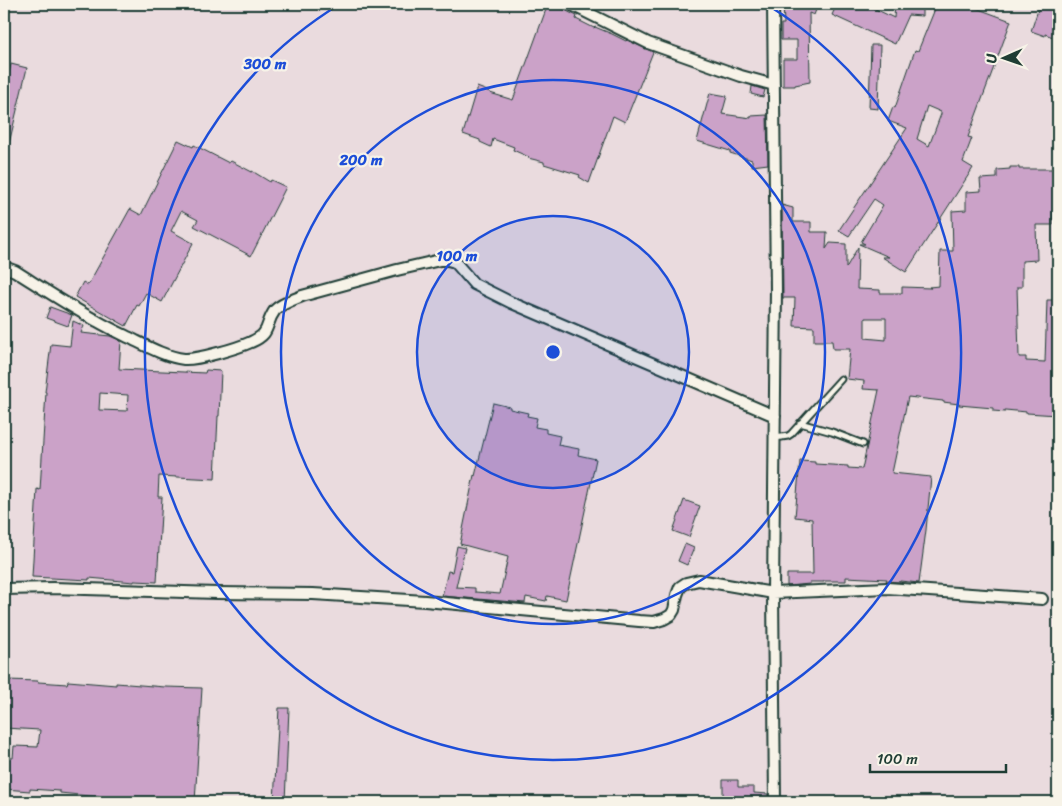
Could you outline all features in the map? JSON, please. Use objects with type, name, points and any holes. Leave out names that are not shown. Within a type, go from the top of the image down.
[{"type":"street","points":[[570,4],[648,43],[742,76],[774,85]]},
{"type":"street","points":[[773,4],[776,279],[773,593],[775,802]]},
{"type":"street","points":[[4,267],[15,271],[98,323],[156,350],[184,359],[191,359],[249,343],[260,338],[266,330],[274,311],[280,306],[302,296],[396,270],[440,260],[448,260],[454,262],[474,284],[512,303],[774,416]]},
{"type":"street","points":[[4,589],[312,594],[425,601],[639,622],[654,622],[671,615],[680,587],[692,580],[773,593],[887,588],[1042,599]]},
{"type":"lane","points":[[774,438],[788,436],[841,379]]},
{"type":"lane","points":[[800,424],[832,432],[863,444]]},
{"type":"building","points":[[548,4],[552,4],[577,16],[576,19],[594,28],[653,52],[625,122],[613,116],[589,183],[579,177],[580,175],[528,158],[513,150],[514,147],[493,139],[491,147],[480,142],[480,140],[463,134],[477,87],[513,100]]},
{"type":"building","points":[[783,4],[809,4],[817,7],[814,15],[809,13],[810,82],[795,86],[783,86],[783,59],[797,59],[797,40],[781,40],[781,24],[784,24]]},
{"type":"building","points":[[837,4],[865,4],[894,18],[895,4],[922,4],[922,16],[908,15],[895,44],[832,15]]},
{"type":"building","points":[[937,4],[965,4],[1011,21],[968,137],[972,138],[963,162],[973,168],[906,272],[882,257],[889,257],[859,244],[865,244],[861,242],[883,205],[874,199],[849,236],[839,230],[907,128],[888,121],[893,107],[895,108],[915,50],[918,51]],"holes":[[[927,106],[941,112],[929,146],[917,139]]]},
{"type":"building","points":[[1040,4],[1058,4],[1058,39],[1031,31]]},
{"type":"building","points":[[871,45],[880,45],[878,109],[869,108]]},
{"type":"building","points":[[11,64],[27,68],[7,152],[4,151],[4,95]]},
{"type":"building","points":[[752,86],[765,90],[763,97],[751,94]]},
{"type":"building","points":[[710,93],[727,96],[722,114],[751,118],[751,116],[767,115],[768,164],[752,166],[752,160],[697,141]]},
{"type":"building","points":[[178,140],[193,147],[194,145],[229,163],[231,161],[270,182],[271,180],[286,187],[251,256],[194,226],[198,220],[181,211],[171,231],[193,243],[162,302],[146,293],[126,326],[75,297],[83,282],[88,285],[130,209],[141,215]]},
{"type":"building","points":[[1010,167],[1019,167],[1019,169],[1053,169],[1053,173],[1058,173],[1058,212],[1053,212],[1053,225],[1036,225],[1037,260],[1022,261],[1022,287],[1017,287],[1019,357],[1026,357],[1026,361],[1045,362],[1047,300],[1058,300],[1057,415],[1005,410],[1005,412],[993,411],[993,408],[908,397],[892,473],[931,477],[919,583],[846,577],[846,581],[810,582],[810,584],[787,586],[787,574],[813,574],[812,519],[795,517],[800,461],[862,469],[879,390],[863,389],[864,381],[847,379],[850,349],[833,349],[832,341],[814,341],[814,327],[794,326],[795,298],[783,298],[782,205],[793,208],[793,222],[811,222],[811,232],[827,232],[826,249],[830,243],[846,244],[846,268],[858,247],[857,289],[880,290],[880,293],[902,293],[902,287],[931,288],[929,287],[939,286],[940,251],[953,251],[952,211],[966,210],[966,192],[981,191],[980,179],[997,178],[997,170],[1010,169]],"holes":[[[865,318],[886,318],[886,340],[865,338]]]},
{"type":"building","points":[[50,307],[72,315],[68,326],[46,318]]},
{"type":"building","points":[[73,321],[84,326],[81,333],[110,336],[121,341],[119,369],[205,373],[206,370],[221,371],[215,479],[159,476],[158,497],[162,497],[157,582],[32,577],[37,489],[40,490],[45,392],[51,344],[70,346]],"holes":[[[100,393],[128,395],[127,411],[99,410]]]},
{"type":"building","points":[[493,403],[528,413],[527,416],[537,418],[535,427],[546,429],[546,433],[560,436],[558,445],[579,449],[578,455],[596,459],[566,600],[547,596],[546,601],[526,597],[525,603],[442,596],[448,571],[452,572],[457,546],[465,548],[456,587],[475,588],[475,592],[500,594],[508,557],[460,544],[474,475]]},
{"type":"building","points":[[684,500],[700,506],[689,537],[673,531]]},
{"type":"building","points":[[685,544],[694,548],[687,565],[678,561]]},
{"type":"building","points":[[7,680],[67,684],[68,681],[202,688],[195,802],[108,800],[108,798],[60,793],[60,791],[4,789],[4,758],[13,758],[14,746],[38,747],[40,730],[4,728]]},
{"type":"building","points":[[279,708],[289,708],[285,802],[274,802]]},
{"type":"building","points":[[723,780],[738,780],[738,787],[754,787],[754,793],[768,794],[768,802],[723,802]]}]
